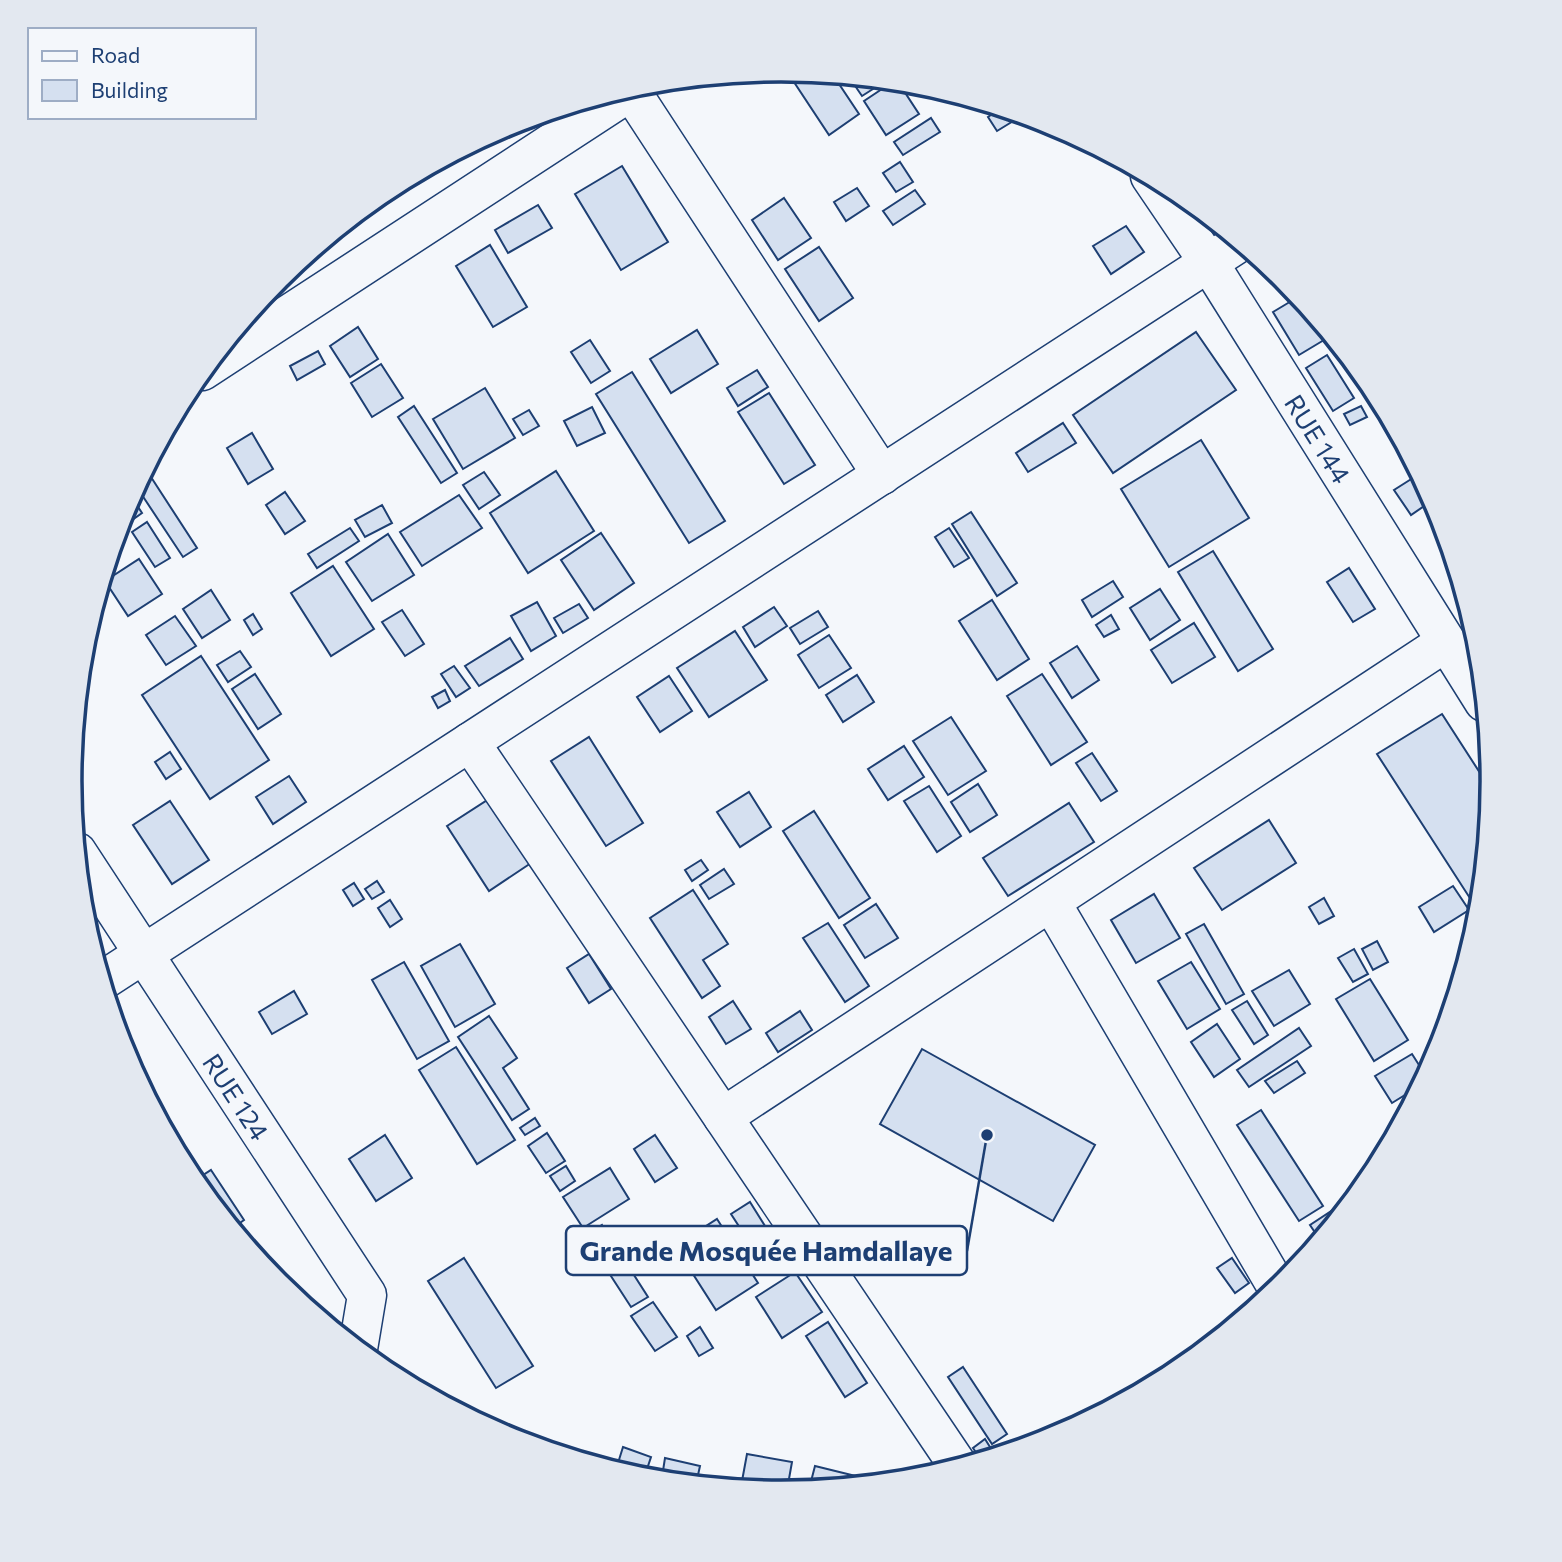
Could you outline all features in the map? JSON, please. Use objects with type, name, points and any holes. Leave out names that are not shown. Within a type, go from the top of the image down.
[{"type":"street","points":[[636,98],[882,475]]},
{"type":"street","points":[[241,339],[605,105]]},
{"type":"street","name":"RUE 144","points":[[1164,197],[1209,263],[1473,685]]},
{"type":"street","points":[[110,976],[1232,248]]},
{"type":"street","points":[[723,1117],[1446,642]]},
{"type":"street","points":[[470,742],[953,1458]]},
{"type":"street","name":"RUE 124","points":[[88,868],[367,1295],[360,1338]]},
{"type":"street","points":[[1051,902],[1272,1278]]},
{"type":"building","points":[[794,83],[840,85],[859,114],[829,135]]},
{"type":"building","points":[[856,87],[874,88],[862,96]]},
{"type":"building","points":[[881,90],[906,94],[919,114],[886,135],[864,101]]},
{"type":"building","points":[[991,115],[1012,121],[997,131],[988,117]]},
{"type":"building","points":[[931,118],[940,132],[903,155],[894,142]]},
{"type":"building","points":[[900,162],[913,182],[896,192],[883,173]]},
{"type":"building","points":[[622,166],[668,242],[621,270],[575,194]]},
{"type":"building","points":[[857,188],[869,206],[846,221],[834,202]]},
{"type":"building","points":[[915,190],[925,204],[893,225],[883,211]]},
{"type":"building","points":[[784,198],[811,238],[778,260],[752,220]]},
{"type":"building","points":[[538,205],[552,228],[508,253],[495,230]]},
{"type":"building","points":[[1126,226],[1144,252],[1111,274],[1093,246]]},
{"type":"building","points":[[490,245],[527,307],[493,327],[456,266]]},
{"type":"building","points":[[819,247],[853,298],[819,321],[785,269]]},
{"type":"building","points":[[1289,302],[1323,341],[1299,355],[1273,312]]},
{"type":"building","points":[[358,327],[378,359],[350,377],[330,346]]},
{"type":"building","points":[[697,330],[718,364],[671,393],[650,359]]},
{"type":"building","points":[[1196,332],[1236,390],[1113,473],[1073,415]]},
{"type":"building","points":[[590,340],[610,371],[591,383],[571,352]]},
{"type":"building","points":[[318,351],[325,364],[297,380],[290,366]]},
{"type":"building","points":[[1327,355],[1354,398],[1333,411],[1306,368]]},
{"type":"building","points":[[381,364],[403,398],[372,417],[351,383]]},
{"type":"building","points":[[757,370],[768,387],[738,406],[727,388]]},
{"type":"building","points":[[632,372],[725,521],[689,543],[596,394]]},
{"type":"building","points":[[485,388],[515,438],[463,469],[433,419]]},
{"type":"building","points":[[769,393],[815,465],[784,484],[738,412]]},
{"type":"building","points":[[414,406],[457,473],[441,483],[398,417]]},
{"type":"building","points":[[1361,406],[1367,417],[1350,425],[1344,414]]},
{"type":"building","points":[[592,407],[605,433],[577,446],[564,421]]},
{"type":"building","points":[[529,410],[539,426],[523,435],[513,419]]},
{"type":"building","points":[[1063,423],[1076,443],[1028,472],[1016,453]]},
{"type":"building","points":[[252,433],[273,469],[248,484],[227,448]]},
{"type":"building","points":[[1201,440],[1249,518],[1169,567],[1121,489]]},
{"type":"building","points":[[556,471],[594,531],[528,573],[490,513]]},
{"type":"building","points":[[484,472],[500,495],[479,509],[463,485]]},
{"type":"building","points":[[151,478],[197,548],[183,557],[143,496]]},
{"type":"building","points":[[1411,479],[1424,506],[1411,515],[1394,490]]},
{"type":"building","points":[[285,492],[305,521],[285,534],[266,505]]},
{"type":"building","points":[[459,495],[482,528],[422,566],[400,532]]},
{"type":"building","points":[[382,505],[392,523],[365,537],[355,520]]},
{"type":"building","points":[[138,507],[142,513],[133,519]]},
{"type":"building","points":[[971,512],[1017,583],[997,596],[952,524]]},
{"type":"building","points":[[147,522],[170,558],[155,567],[132,532]]},
{"type":"building","points":[[350,528],[359,541],[317,568],[308,554]]},
{"type":"building","points":[[949,528],[969,558],[954,567],[935,537]]},
{"type":"building","points":[[601,533],[634,583],[594,610],[561,560]]},
{"type":"building","points":[[388,534],[414,575],[372,601],[346,562]]},
{"type":"building","points":[[1213,551],[1273,649],[1238,671],[1178,572]]},
{"type":"building","points":[[139,559],[162,594],[128,616],[110,588],[113,576]]},
{"type":"building","points":[[333,566],[374,629],[331,656],[291,593]]},
{"type":"building","points":[[1349,568],[1375,609],[1353,622],[1327,582]]},
{"type":"building","points":[[1113,581],[1123,597],[1092,617],[1082,600]]},
{"type":"building","points":[[1160,589],[1180,620],[1150,640],[1130,608]]},
{"type":"building","points":[[211,590],[230,620],[202,638],[183,609]]},
{"type":"building","points":[[992,600],[1029,659],[997,680],[959,621]]},
{"type":"building","points":[[537,602],[556,636],[531,651],[511,616]]},
{"type":"building","points":[[579,604],[588,618],[563,633],[554,618]]},
{"type":"building","points":[[774,607],[787,626],[755,647],[743,627]]},
{"type":"building","points":[[402,610],[424,644],[405,656],[382,622]]},
{"type":"building","points":[[818,611],[828,627],[800,644],[790,628]]},
{"type":"building","points":[[253,614],[262,629],[253,635],[244,620]]},
{"type":"building","points":[[1111,615],[1119,629],[1104,637],[1096,625]]},
{"type":"building","points":[[175,616],[196,646],[166,665],[146,635]]},
{"type":"building","points":[[1194,623],[1215,657],[1172,683],[1151,650]]},
{"type":"building","points":[[735,631],[767,680],[709,717],[677,668]]},
{"type":"building","points":[[829,635],[851,668],[819,688],[798,655]]},
{"type":"building","points":[[510,638],[523,659],[479,686],[465,666]]},
{"type":"building","points":[[1077,646],[1099,680],[1072,698],[1050,663]]},
{"type":"building","points":[[240,651],[251,667],[228,682],[217,665]]},
{"type":"building","points":[[201,656],[269,760],[210,799],[142,695]]},
{"type":"building","points":[[454,666],[470,688],[456,697],[441,674]]},
{"type":"building","points":[[255,674],[281,714],[258,729],[232,689]]},
{"type":"building","points":[[1042,674],[1087,742],[1051,765],[1007,696]]},
{"type":"building","points":[[857,675],[874,702],[843,722],[826,695]]},
{"type":"building","points":[[669,676],[692,711],[660,732],[637,697]]},
{"type":"building","points":[[445,690],[450,701],[438,708],[432,697]]},
{"type":"building","points":[[1442,714],[1480,772],[1478,827],[1469,897],[1377,754]]},
{"type":"building","points":[[951,717],[986,771],[948,795],[913,741]]},
{"type":"building","points":[[589,737],[643,823],[606,846],[551,761]]},
{"type":"building","points":[[904,746],[924,777],[888,800],[868,769]]},
{"type":"building","points":[[170,752],[181,769],[166,779],[155,762]]},
{"type":"building","points":[[1092,753],[1117,791],[1101,801],[1076,763]]},
{"type":"building","points":[[289,776],[306,802],[273,824],[256,797]]},
{"type":"building","points":[[978,784],[997,815],[970,832],[951,802]]},
{"type":"building","points":[[929,786],[961,836],[937,852],[904,801]]},
{"type":"building","points":[[749,792],[771,827],[740,847],[717,812]]},
{"type":"building","points":[[489,799],[531,863],[489,891],[447,826]]},
{"type":"building","points":[[170,801],[209,860],[172,884],[133,825]]},
{"type":"building","points":[[1069,803],[1094,842],[1008,896],[983,858]]},
{"type":"building","points":[[814,811],[870,898],[839,918],[783,831]]},
{"type":"building","points":[[1269,820],[1296,863],[1222,910],[1194,868]]},
{"type":"building","points":[[701,860],[708,870],[692,881],[685,870]]},
{"type":"building","points":[[724,869],[734,884],[709,899],[700,885]]},
{"type":"building","points":[[377,881],[384,892],[372,899],[365,889]]},
{"type":"building","points":[[354,883],[364,899],[353,906],[343,890]]},
{"type":"building","points":[[1453,886],[1468,908],[1467,911],[1434,932],[1419,907]]},
{"type":"building","points":[[693,890],[728,944],[703,960],[720,986],[702,998],[650,918]]},
{"type":"building","points":[[1154,894],[1180,938],[1136,963],[1111,920]]},
{"type":"building","points":[[1324,898],[1334,916],[1319,924],[1309,907]]},
{"type":"building","points":[[390,900],[402,919],[390,927],[378,908]]},
{"type":"building","points":[[876,904],[898,938],[865,958],[844,925]]},
{"type":"building","points":[[828,923],[869,986],[845,1002],[803,938]]},
{"type":"building","points":[[1204,924],[1244,994],[1226,1004],[1186,934]]},
{"type":"building","points":[[1377,941],[1388,962],[1373,970],[1362,949]]},
{"type":"building","points":[[460,944],[495,1004],[455,1027],[421,966]]},
{"type":"building","points":[[1354,949],[1368,974],[1353,982],[1338,958]]},
{"type":"building","points":[[589,954],[611,989],[589,1003],[567,968]]},
{"type":"building","points":[[404,962],[449,1041],[417,1059],[372,980]]},
{"type":"building","points":[[1191,962],[1220,1009],[1187,1029],[1158,981]]},
{"type":"building","points":[[1289,970],[1310,1004],[1274,1026],[1252,991]]},
{"type":"building","points":[[1370,979],[1408,1040],[1374,1061],[1336,999]]},
{"type":"building","points":[[294,991],[307,1014],[272,1034],[259,1012]]},
{"type":"building","points":[[733,1001],[751,1029],[726,1044],[709,1017]]},
{"type":"building","points":[[1247,1001],[1268,1035],[1254,1044],[1232,1010]]},
{"type":"building","points":[[800,1011],[812,1030],[778,1052],[766,1033]]},
{"type":"building","points":[[489,1016],[517,1058],[503,1068],[529,1109],[512,1120],[458,1037]]},
{"type":"building","points":[[1217,1024],[1240,1059],[1214,1077],[1191,1042]]},
{"type":"building","points":[[1299,1028],[1311,1046],[1249,1087],[1237,1070]]},
{"type":"building","points":[[456,1047],[515,1140],[477,1164],[419,1070]]},
{"type":"building","points":[[922,1049],[1095,1145],[1053,1221],[880,1124]]},
{"type":"building","points":[[1412,1054],[1419,1065],[1405,1095],[1392,1103],[1375,1076]]},
{"type":"building","points":[[1297,1061],[1305,1073],[1274,1093],[1265,1081]]},
{"type":"building","points":[[1261,1110],[1323,1206],[1299,1221],[1237,1125]]},
{"type":"building","points":[[535,1118],[540,1126],[525,1135],[520,1128]]},
{"type":"building","points":[[547,1133],[565,1161],[546,1173],[528,1146]]},
{"type":"building","points":[[385,1135],[412,1178],[376,1201],[349,1159]]},
{"type":"building","points":[[655,1135],[677,1168],[655,1182],[634,1149]]},
{"type":"building","points":[[566,1166],[575,1181],[560,1191],[550,1176]]},
{"type":"building","points":[[610,1168],[629,1199],[583,1228],[563,1197]]},
{"type":"building","points":[[211,1170],[244,1220],[240,1223],[204,1175]]},
{"type":"building","points":[[750,1202],[775,1242],[757,1254],[731,1214]]},
{"type":"building","points":[[1331,1212],[1314,1232],[1310,1225]]},
{"type":"building","points":[[717,1219],[758,1283],[716,1310],[675,1246]]},
{"type":"building","points":[[602,1225],[648,1297],[631,1307],[585,1236]]},
{"type":"building","points":[[464,1258],[533,1366],[496,1388],[428,1281]]},
{"type":"building","points":[[1232,1258],[1249,1283],[1235,1293],[1217,1268]]},
{"type":"building","points":[[795,1272],[822,1312],[782,1338],[756,1297]]},
{"type":"building","points":[[653,1302],[677,1337],[655,1351],[631,1316]]},
{"type":"building","points":[[828,1322],[867,1383],[845,1397],[806,1336]]},
{"type":"building","points":[[700,1327],[713,1348],[699,1356],[687,1336]]},
{"type":"building","points":[[963,1367],[1007,1434],[992,1444],[948,1377]]},
{"type":"building","points":[[985,1439],[990,1448],[976,1452],[973,1448]]},
{"type":"building","points":[[623,1447],[651,1457],[648,1467],[619,1460]]},
{"type":"building","points":[[747,1454],[792,1462],[789,1480],[742,1478]]},
{"type":"building","points":[[665,1458],[700,1466],[698,1475],[663,1469]]},
{"type":"building","points":[[815,1466],[854,1476],[827,1478],[812,1479]]},
{"type":"place","name":"Grande Mosquée Hamdallaye","points":[[987,1135]]}]
